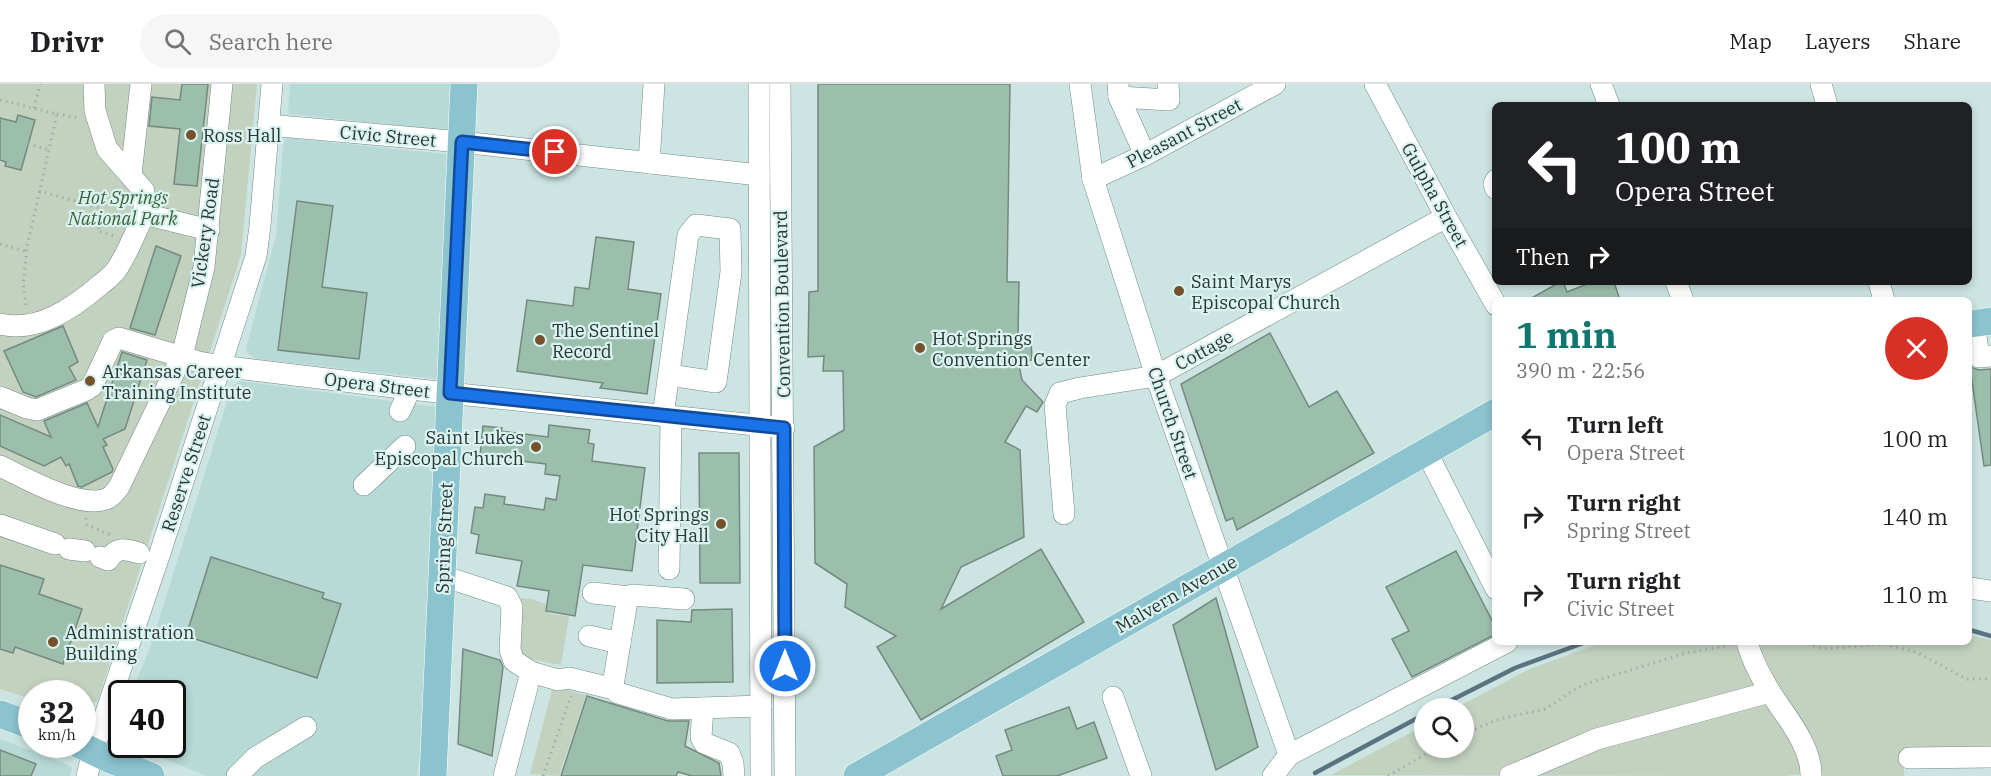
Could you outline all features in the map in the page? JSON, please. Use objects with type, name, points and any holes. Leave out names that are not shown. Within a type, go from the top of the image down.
[{"type":"main road","name":"Spring Street","points":[[441,774],[443,576],[464,84]]},
{"type":"main road","name":"Malvern Avenue","points":[[857,776],[1492,414]]},
{"type":"main road","points":[[0,714],[18,721]]},
{"type":"main road","points":[[94,758],[111,760],[151,776]]},
{"type":"street","points":[[0,324],[21,327],[31,325],[55,316],[80,302],[116,271],[144,214],[144,191],[107,149],[96,111],[94,84]]},
{"type":"street","points":[[131,175],[141,84]]},
{"type":"street","name":"Vickery Road","points":[[0,466],[62,494],[87,501],[103,501],[111,497],[120,487],[182,356],[204,267],[222,84]]},
{"type":"street","name":"Reserve Street","points":[[96,730],[157,564],[256,256],[272,84]]},
{"type":"street","points":[[649,163],[654,84]]},
{"type":"street","name":"Convention Boulevard","points":[[759,84],[761,776]]},
{"type":"street","name":"Convention Boulevard","points":[[780,84],[785,776]]},
{"type":"street","name":"Church Street","points":[[1080,84],[1092,179],[1156,376],[1289,755]]},
{"type":"street","points":[[1119,91],[1169,100],[1167,84]]},
{"type":"street","name":"Pleasant Street","points":[[1092,179],[1145,155],[1275,84]]},
{"type":"street","name":"Gulpha Street","points":[[1375,84],[1446,217],[1495,292]]},
{"type":"street","points":[[1601,84],[1608,102]]},
{"type":"street","points":[[1821,84],[1826,102]]},
{"type":"street","points":[[1119,91],[1145,155]]},
{"type":"street","name":"Civic Street","points":[[268,125],[462,142],[759,175]]},
{"type":"street","points":[[144,214],[208,230]]},
{"type":"street","name":"Cottage","points":[[1064,514],[1055,405],[1060,393],[1156,376],[1446,217]]},
{"type":"street","points":[[669,375],[716,382],[731,272],[730,229],[696,225],[688,235],[669,375],[667,416],[669,569]]},
{"type":"street","points":[[1978,322],[1979,357],[1991,356]]},
{"type":"street","name":"Opera Street","points":[[0,397],[37,410],[86,390],[92,386],[113,341],[119,338],[220,366],[410,389],[784,428]]},
{"type":"street","points":[[400,411],[410,389]]},
{"type":"street","points":[[364,485],[405,446]]},
{"type":"street","points":[[1427,453],[1492,582]]},
{"type":"street","points":[[0,525],[87,555],[121,549],[139,553]]},
{"type":"street","points":[[443,576],[507,597],[512,607],[510,650],[514,661],[531,672],[558,680],[569,678],[614,689],[618,693],[672,709],[761,706]]},
{"type":"street","points":[[1972,588],[1991,591]]},
{"type":"street","points":[[592,592],[629,597],[632,595],[684,599]]},
{"type":"street","points":[[614,689],[629,597]]},
{"type":"street","points":[[589,636],[620,644]]},
{"type":"street","points":[[1274,776],[1289,755],[1501,645]]},
{"type":"street","points":[[1742,645],[1751,655],[1770,692],[1794,728],[1812,766],[1811,776]]},
{"type":"street","points":[[504,776],[531,672]]},
{"type":"street","points":[[1510,776],[1597,739],[1770,692]]},
{"type":"street","points":[[1113,698],[1141,776]]},
{"type":"street","points":[[704,708],[701,737],[704,743],[729,753],[734,776]]},
{"type":"street","points":[[237,776],[255,758],[306,727]]},
{"type":"street","points":[[1909,758],[1991,757]]},
{"type":"path","points":[[34,108],[40,84]]},
{"type":"path","points":[[0,100],[85,120]]},
{"type":"path","points":[[27,312],[23,284],[26,251],[57,114]]},
{"type":"path","points":[[28,144],[49,150]]},
{"type":"path","points":[[39,191],[100,208],[103,214],[98,231],[121,238]]},
{"type":"path","points":[[0,244],[26,251]]},
{"type":"path","points":[[93,516],[85,518],[87,525],[120,538]]},
{"type":"path","points":[[1474,730],[1498,719],[1545,709],[1582,685],[1686,653],[1729,645]]},
{"type":"path","points":[[1811,645],[1823,649],[1872,645]]},
{"type":"path","points":[[1888,645],[1916,652],[1967,679],[1991,679]]},
{"type":"path","points":[[543,776],[577,680]]},
{"type":"path","points":[[1388,776],[1418,758]]},
{"type":"shaded area","points":[[290,84],[451,84],[448,129],[290,114],[288,110]]},
{"type":"shaded area","points":[[288,138],[445,154],[448,158],[439,373],[436,379],[256,359],[248,354],[246,348],[276,236],[283,145]]},
{"type":"shaded area","points":[[240,381],[437,407],[421,755],[417,776],[207,776],[163,758],[186,758],[186,680],[136,680],[150,648],[232,386]]},
{"type":"shaded area","points":[[0,739],[18,746],[18,758],[50,758],[72,768],[70,776],[0,776]]},
{"type":"green space","name":"Hot Springs National Park","points":[[0,84],[257,84],[241,255],[98,700],[96,701],[96,680],[18,680],[18,695],[0,689]]},
{"type":"green space","points":[[521,598],[545,604],[550,614],[569,616],[561,665],[524,658],[516,640]]},
{"type":"green space","points":[[1972,635],[1991,640],[1991,752],[1904,747],[1904,776],[1819,776],[1770,677],[1758,645],[1972,645]]},
{"type":"green space","points":[[1596,645],[1740,645],[1785,725],[1803,774],[1785,776],[1331,775],[1414,731],[1414,758],[1474,758],[1474,699],[1530,669]]},
{"type":"green space","points":[[553,686],[586,695],[559,776],[530,774]]},
{"type":"building","name":"Ross Hall","points":[[182,84],[208,84],[197,186],[174,184],[180,129],[149,126],[152,97],[180,100]]},
{"type":"building","name":"Hot Springs Convention Center","points":[[818,84],[1010,84],[1007,282],[1019,282],[1018,338],[1031,340],[1032,360],[1018,361],[1022,380],[1043,402],[1037,412],[1026,406],[1005,442],[1020,450],[1024,537],[961,567],[941,609],[1041,549],[1084,622],[921,720],[877,647],[896,636],[845,607],[847,584],[815,563],[814,447],[844,430],[843,371],[823,371],[824,356],[808,357],[809,292],[818,291]]},
{"type":"building","points":[[18,115],[35,120],[21,170],[5,166],[6,162],[0,160],[0,118],[16,122]]},
{"type":"building","points":[[297,201],[333,206],[322,287],[367,293],[359,359],[278,350]]},
{"type":"building","points":[[596,237],[634,242],[628,289],[661,294],[647,394],[600,388],[603,383],[517,371],[527,300],[573,306],[575,287],[589,289]]},
{"type":"building","points":[[156,246],[181,256],[155,335],[130,328]]},
{"type":"building","points":[[1555,285],[1564,285],[1567,292],[1584,285],[1615,285],[1619,297],[1533,297]]},
{"type":"building","points":[[63,326],[78,362],[69,367],[76,380],[36,397],[23,392],[4,351]]},
{"type":"building","points":[[1270,333],[1309,407],[1337,391],[1374,453],[1237,530],[1233,518],[1226,521],[1181,384]]},
{"type":"building","points":[[122,352],[147,360],[125,429],[103,439],[107,445],[103,447],[113,469],[112,472],[82,487],[78,486],[69,464],[66,466],[61,457],[44,466],[0,446],[0,415],[51,437],[44,421],[87,403],[98,427]]},
{"type":"building","points":[[1972,368],[1979,370],[1991,369],[1991,465],[1984,466]]},
{"type":"building","points":[[549,425],[590,430],[588,443],[594,444],[592,461],[645,468],[632,571],[583,565],[575,616],[546,611],[549,591],[517,586],[522,561],[476,553],[479,535],[471,533],[475,507],[483,508],[485,494],[505,497],[504,504],[544,510],[546,498],[556,500],[560,476],[545,474],[546,464],[480,456],[483,426],[502,428],[501,431],[548,437]]},
{"type":"building","points":[[699,453],[739,453],[740,583],[700,583]]},
{"type":"building","points":[[1456,551],[1492,620],[1492,636],[1412,677],[1392,639],[1409,631],[1386,587]]},
{"type":"building","points":[[211,557],[324,593],[322,598],[341,604],[317,678],[186,636]]},
{"type":"building","points":[[0,565],[44,579],[39,594],[82,609],[63,664],[15,647],[13,653],[0,649]]},
{"type":"building","points":[[1216,598],[1258,747],[1216,770],[1173,625]]},
{"type":"building","points":[[732,609],[733,682],[657,683],[657,620],[691,622],[692,610]]},
{"type":"building","points":[[463,649],[500,660],[503,667],[492,756],[458,744]]},
{"type":"building","points":[[587,696],[668,721],[689,721],[685,746],[719,763],[721,776],[692,776],[678,772],[676,776],[561,776]]},
{"type":"building","points":[[1069,707],[1077,729],[1094,722],[1107,758],[1057,776],[1003,776],[996,756],[1012,750],[1005,730]]},
{"type":"building","points":[[0,750],[36,764],[31,776],[0,776]]},
{"type":"waterway","points":[[1972,631],[1991,636]]},
{"type":"waterway","points":[[1456,698],[1515,668],[1578,645]]},
{"type":"waterway","points":[[1315,773],[1414,720]]},
{"type":"place","name":"Ross Hall","points":[[191,135]]},
{"type":"place","name":"Saint Marys Episcopal Church","points":[[1179,291]]},
{"type":"place","name":"The Sentinel Record","points":[[540,340]]},
{"type":"place","name":"Hot Springs Convention Center","points":[[920,348]]},
{"type":"place","name":"Arkansas Career Training Institute","points":[[90,381]]},
{"type":"place","name":"Saint Lukes Episcopal Church","points":[[536,447]]},
{"type":"place","name":"Hot Springs City Hall","points":[[721,524]]},
{"type":"place","name":"Administration Building","points":[[53,642]]},
{"type":"route","points":[[555,152],[462,142],[450,393],[784,428],[785,666]]}]
